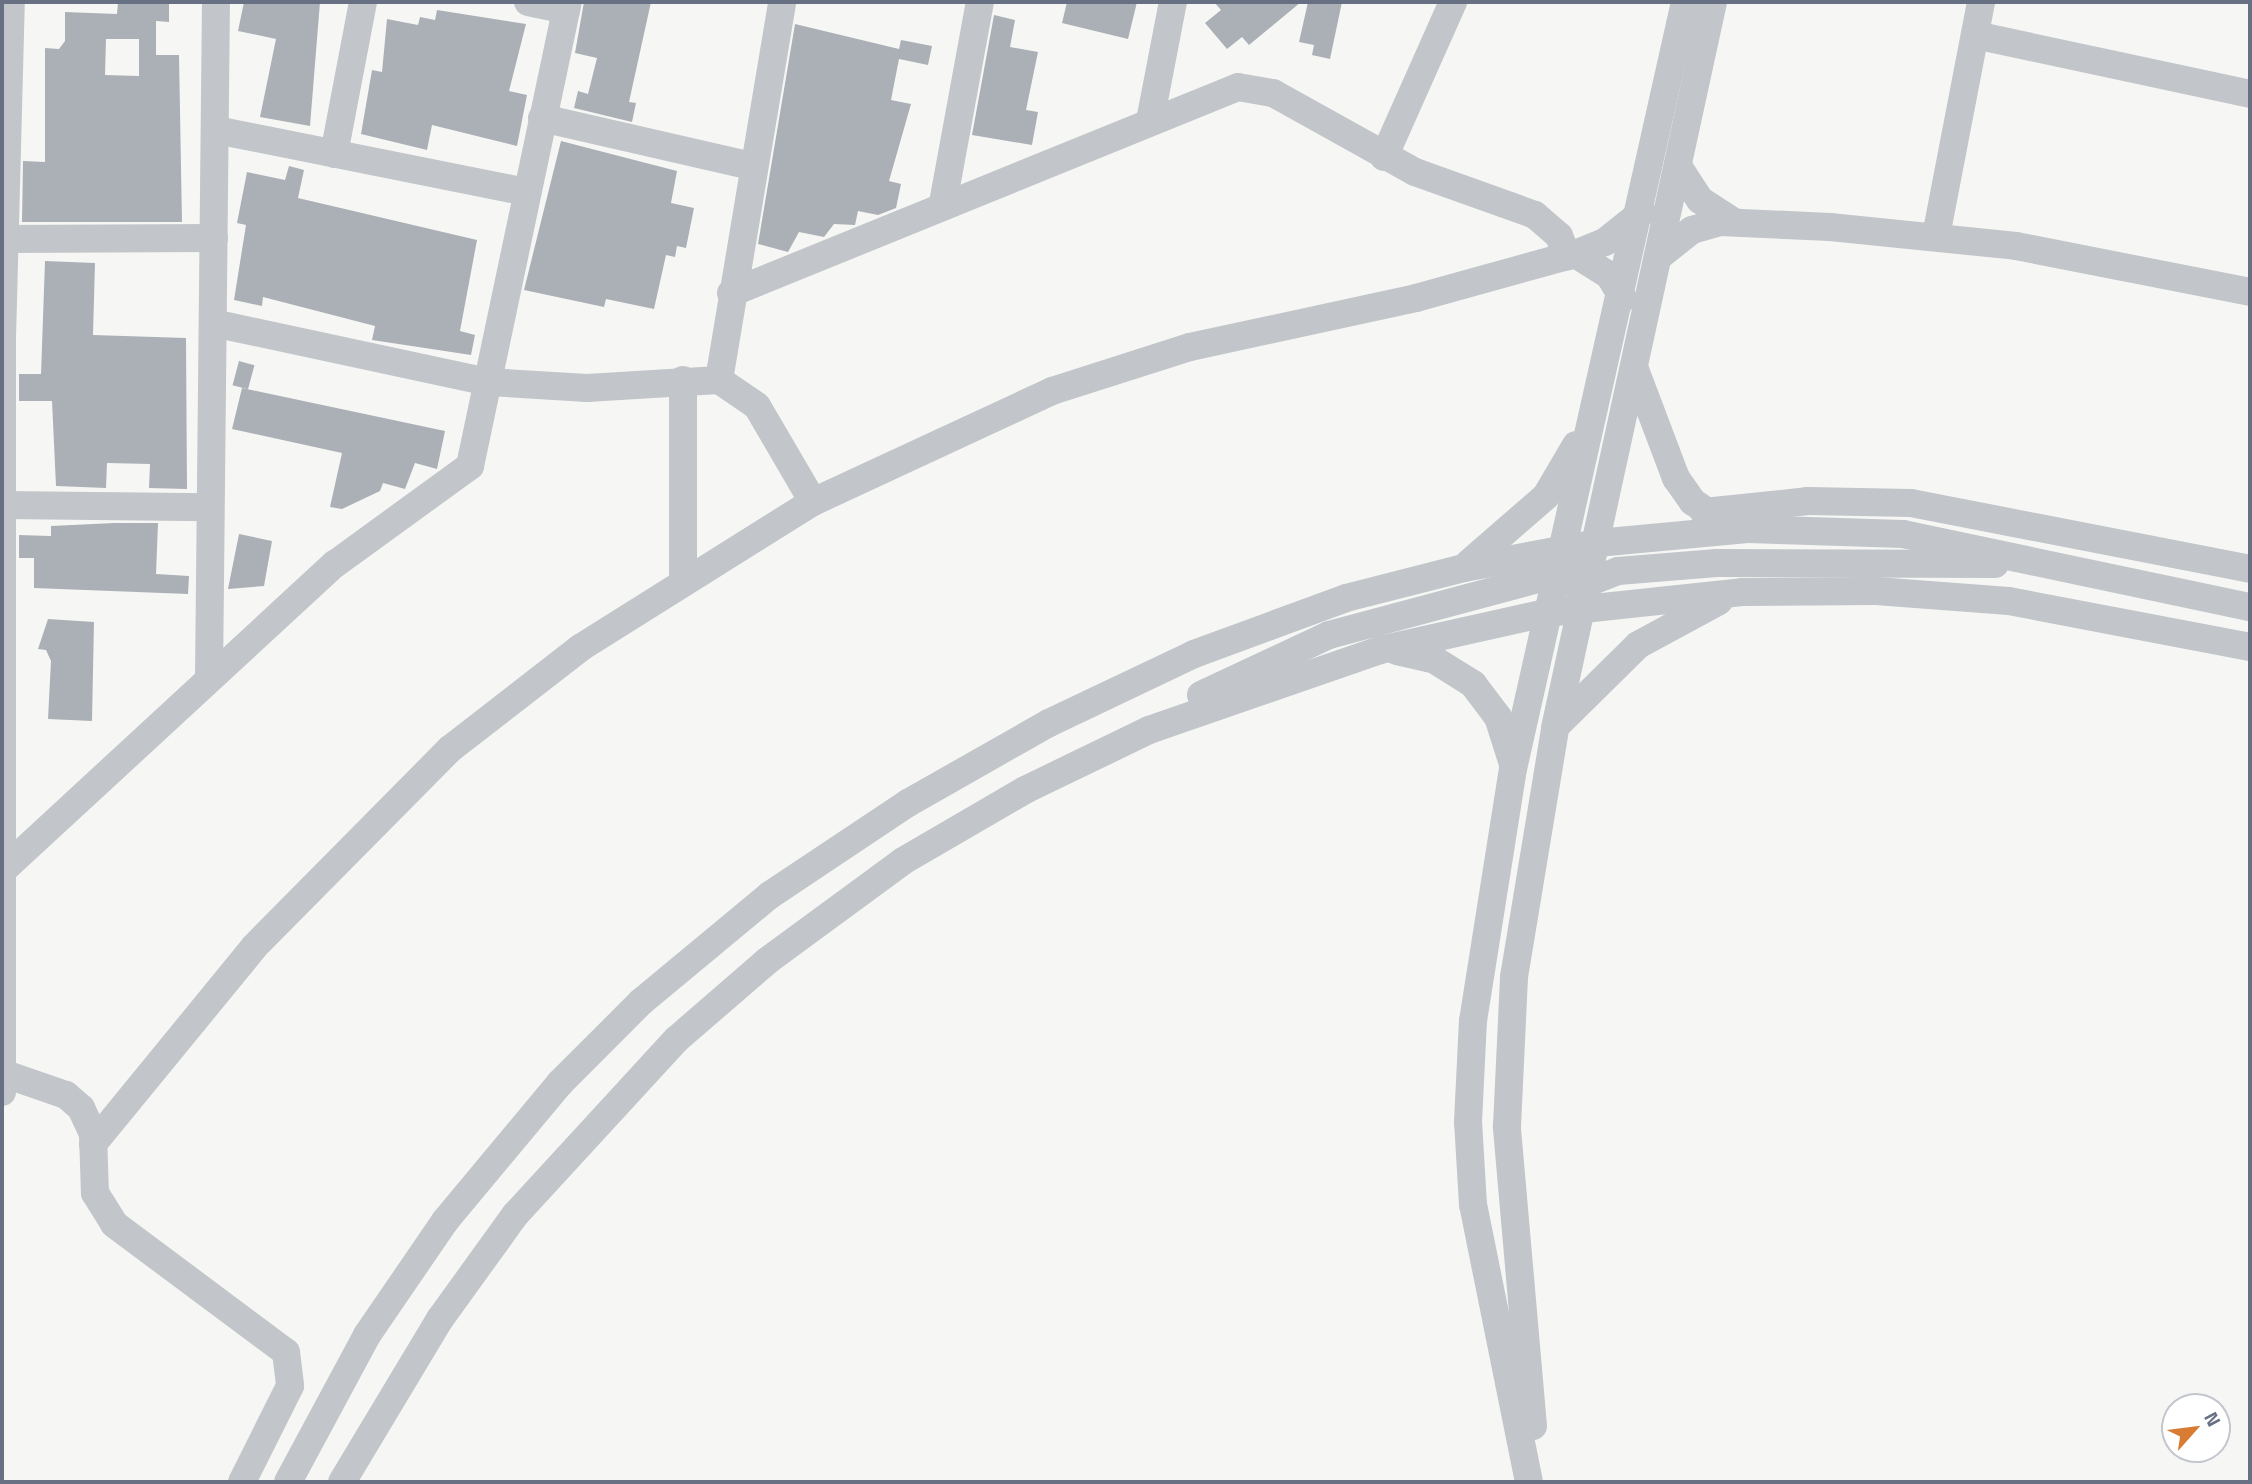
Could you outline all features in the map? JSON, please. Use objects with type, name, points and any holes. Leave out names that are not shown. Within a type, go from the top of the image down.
[{"type":"street","points":[[11,2],[6,52],[2,339],[3,1083],[74,1101],[91,1125],[92,1182],[106,1215],[286,1352],[292,1377],[242,1482]]},
{"type":"street","points":[[209,678],[216,2]]},
{"type":"street","points":[[334,154],[363,2]]},
{"type":"street","points":[[4,869],[335,564],[470,466],[567,6],[528,2]]},
{"type":"street","points":[[719,380],[730,293],[782,2]]},
{"type":"street","points":[[943,203],[981,2]]},
{"type":"street","points":[[1150,121],[1173,2]]},
{"type":"street","points":[[1384,157],[1453,2]]},
{"type":"street","points":[[1529,1482],[1478,1247],[1468,1136],[1480,962],[1513,769],[1546,613],[1623,298],[1685,2]]},
{"type":"street","points":[[1541,1482],[1513,1244],[1507,1076],[1514,977],[1555,728],[1713,2]]},
{"type":"street","points":[[1936,236],[1981,2]]},
{"type":"street","points":[[1975,35],[2250,94]]},
{"type":"street","points":[[730,293],[943,203],[1226,89],[1261,88],[1384,157],[1535,215],[1559,236],[1571,255],[1609,275],[1623,298]]},
{"type":"street","points":[[542,118],[752,166]]},
{"type":"street","points":[[216,130],[526,192]]},
{"type":"street","points":[[1678,166],[1700,200],[1734,222]]},
{"type":"street","points":[[93,1144],[254,947],[410,785],[536,679],[683,582],[813,502],[985,418],[1120,367],[1571,255],[1605,242],[1642,212]]},
{"type":"street","points":[[1658,257],[1692,230],[1734,222],[1936,236],[2096,259],[2250,292]]},
{"type":"street","points":[[3,239],[214,238]]},
{"type":"street","points":[[213,323],[489,382],[587,388],[683,380],[719,380],[757,406],[813,502]]},
{"type":"street","points":[[1634,367],[1676,478],[1704,512],[1747,529]]},
{"type":"street","points":[[683,380],[683,582]]},
{"type":"street","points":[[1464,568],[1546,496],[1598,402]]},
{"type":"street","points":[[1704,512],[1808,501],[1911,503],[2250,569]]},
{"type":"street","points":[[2,505],[210,508]]},
{"type":"street","points":[[288,1482],[316,1426],[405,1277],[520,1128],[641,1002],[770,895],[954,775],[1133,682],[1295,614],[1464,568],[1597,543],[1747,529],[1903,534],[2250,607]]},
{"type":"street","points":[[1149,730],[1217,685],[1329,635],[1555,578],[1597,543]]},
{"type":"street","points":[[1546,613],[1588,580],[1618,571],[1717,563],[2046,563]]},
{"type":"street","points":[[342,1482],[440,1319],[515,1215],[677,1039],[767,961],[903,861],[1025,790],[1149,730],[1380,650],[1546,613],[1742,592],[1876,592],[2009,601],[2250,647]]},
{"type":"street","points":[[1555,728],[1638,645],[1742,592]]},
{"type":"street","points":[[1380,650],[1433,659],[1473,684],[1499,717],[1513,769]]},
{"type":"street","points":[[271,1424],[316,1426]]},
{"type":"building","points":[[118,2],[169,3],[169,22],[156,21],[156,55],[179,55],[182,222],[22,222],[23,161],[45,162],[45,48],[59,49],[65,41],[65,12],[117,14]],"holes":[[[106,39],[139,39],[139,76],[105,75]]]},
{"type":"building","points":[[244,2],[320,2],[310,126],[260,117],[276,39],[238,31]]},
{"type":"building","points":[[584,2],[651,2],[629,102],[636,103],[632,122],[574,108],[578,91],[588,94],[597,58],[575,53]]},
{"type":"building","points":[[1067,2],[1137,2],[1128,39],[1062,23]]},
{"type":"building","points":[[1214,2],[1301,2],[1249,45],[1242,37],[1227,49],[1205,23],[1221,10]]},
{"type":"building","points":[[1308,2],[1342,2],[1330,59],[1312,55],[1314,45],[1299,42]]},
{"type":"building","points":[[437,10],[526,24],[509,91],[527,95],[517,146],[432,125],[427,150],[361,134],[372,70],[382,72],[387,19],[418,25],[420,17],[435,20]]},
{"type":"building","points":[[994,15],[1015,20],[1010,47],[1038,52],[1026,110],[1038,112],[1032,145],[972,135]]},
{"type":"building","points":[[795,24],[899,49],[901,40],[932,46],[928,65],[899,59],[891,100],[911,104],[889,181],[901,184],[896,208],[878,215],[858,211],[855,225],[834,224],[824,237],[799,232],[788,252],[758,244]]},
{"type":"building","points":[[561,141],[677,171],[671,203],[694,208],[686,248],[677,246],[675,257],[666,255],[654,309],[606,299],[604,307],[524,290]]},
{"type":"building","points":[[289,166],[304,170],[298,198],[477,240],[460,331],[475,335],[471,355],[372,340],[375,326],[263,297],[262,306],[234,300],[246,225],[237,223],[247,172],[285,180]]},
{"type":"building","points":[[45,261],[95,263],[93,335],[186,338],[187,489],[149,488],[150,464],[107,463],[106,488],[56,486],[52,401],[19,401],[19,374],[41,374]]},
{"type":"building","points":[[239,361],[254,365],[248,389],[233,385]]},
{"type":"building","points":[[242,388],[445,431],[437,469],[415,463],[405,489],[383,483],[380,491],[342,509],[330,507],[342,453],[232,429]]},
{"type":"building","points":[[158,523],[156,574],[189,576],[188,594],[34,588],[34,558],[19,558],[19,535],[51,536],[51,526]]},
{"type":"building","points":[[239,534],[272,541],[264,586],[228,589]]},
{"type":"building","points":[[48,619],[94,622],[92,721],[48,719],[51,661],[46,650],[38,649]]}]
